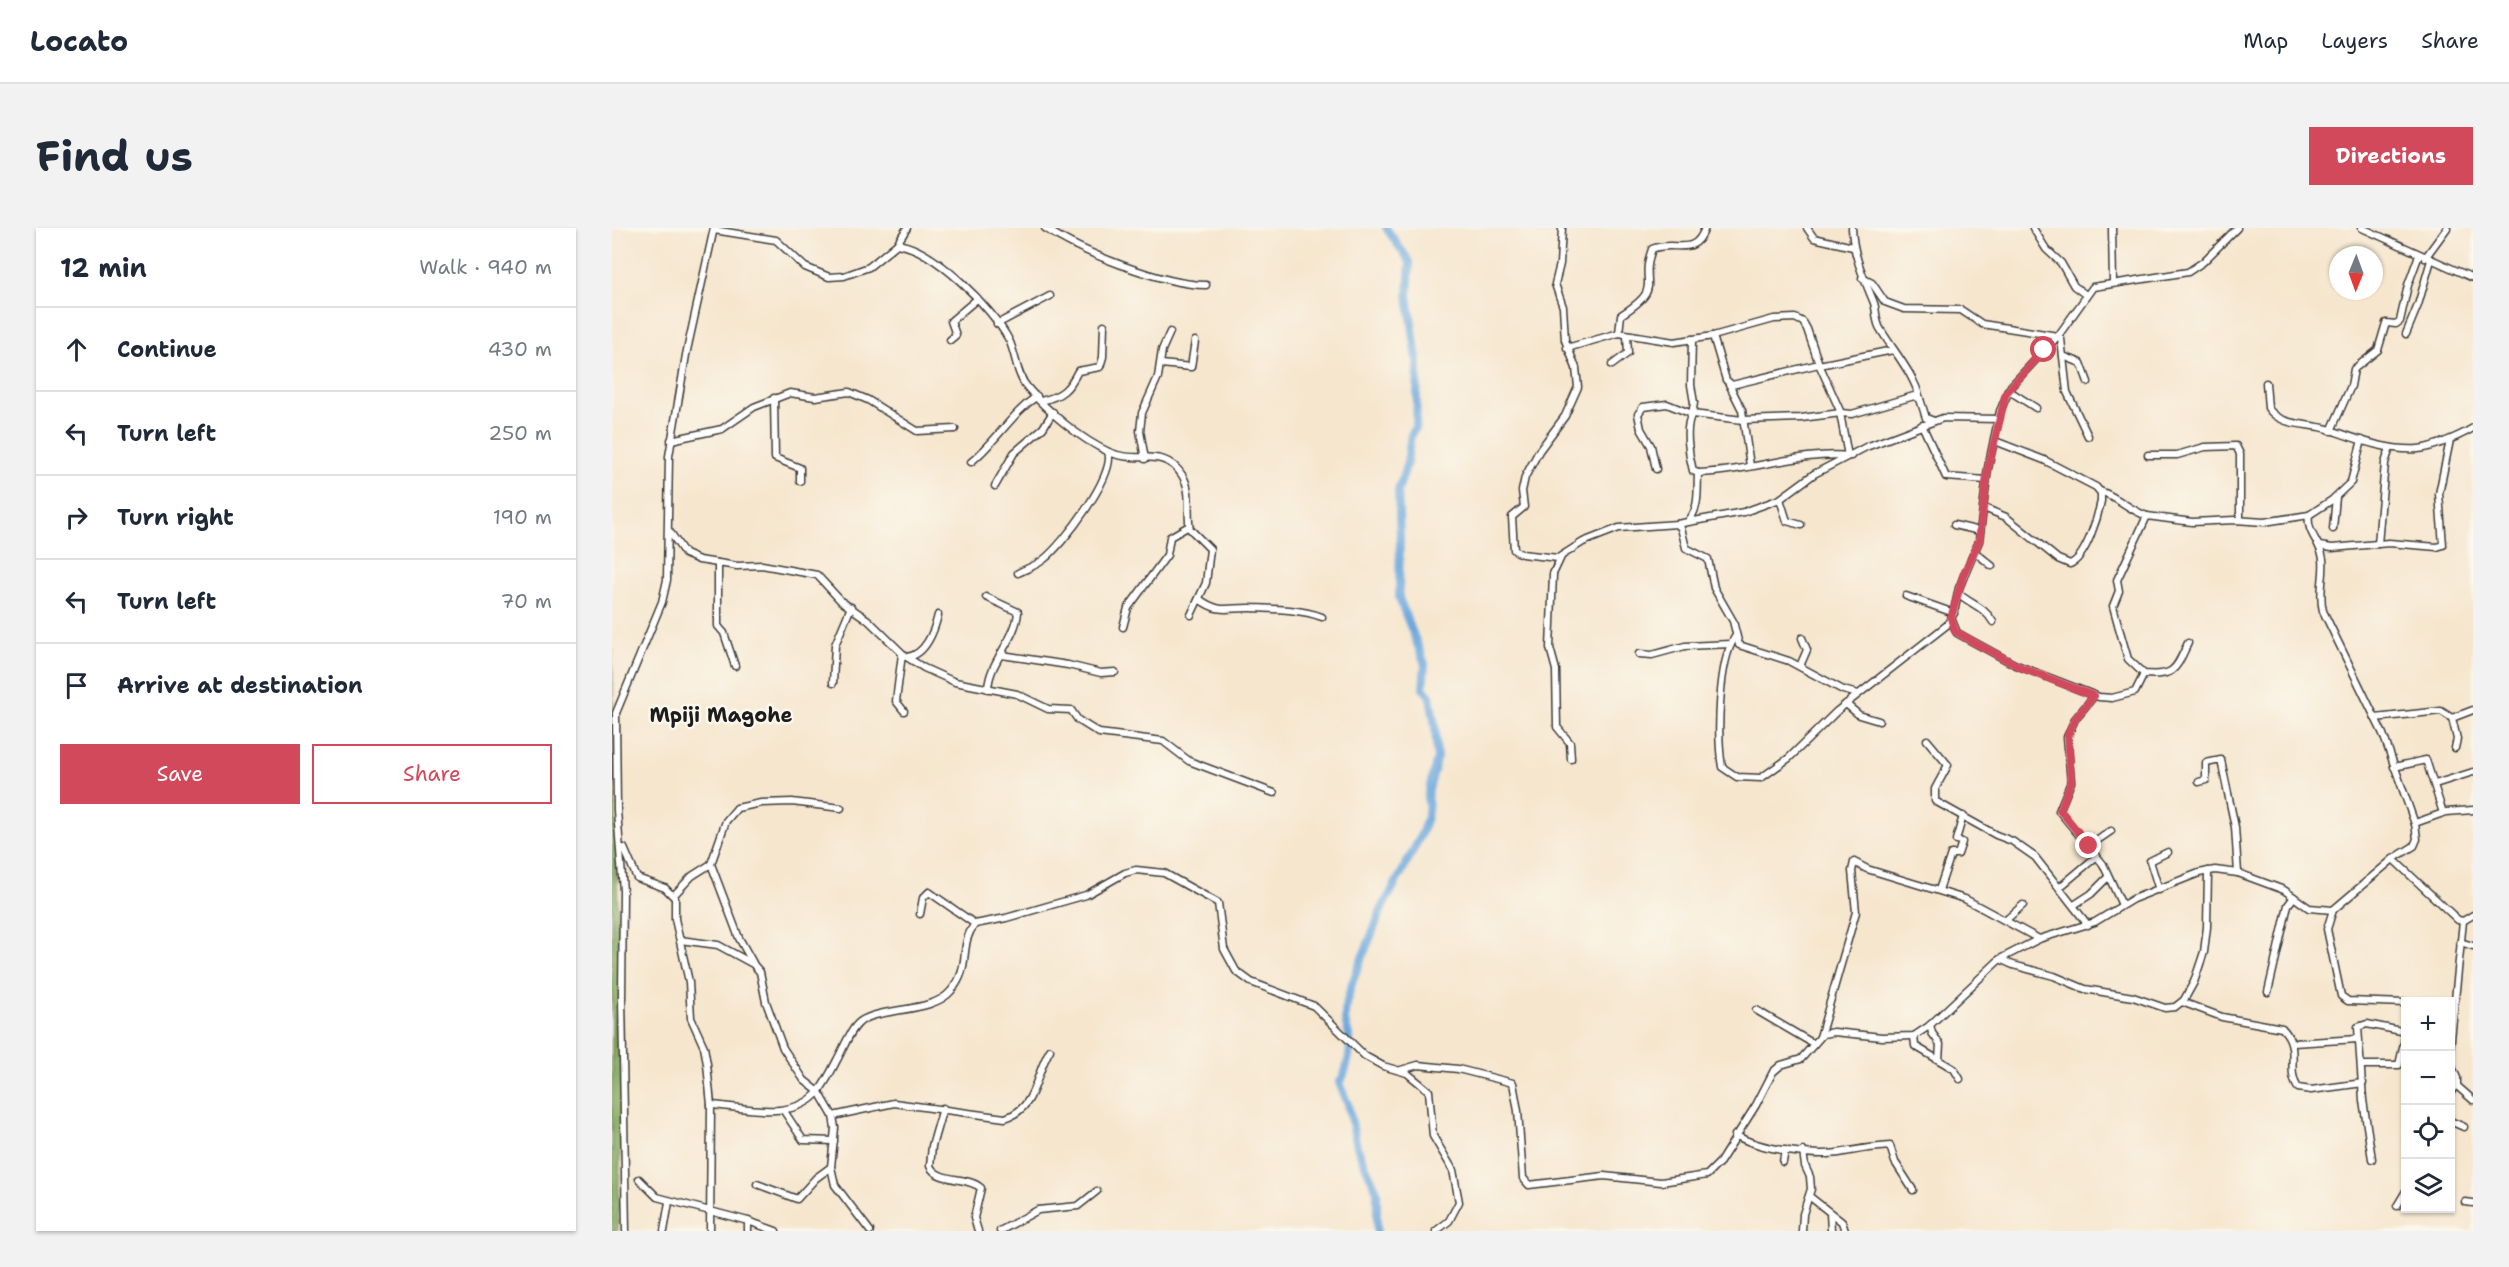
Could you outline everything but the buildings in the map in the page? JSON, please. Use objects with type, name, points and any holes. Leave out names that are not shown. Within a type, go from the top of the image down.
[{"type":"street","points":[[626,1231],[622,842],[618,810],[616,712],[665,592],[669,531],[667,473],[671,440],[686,355],[714,229],[776,240],[805,267],[829,277],[844,276],[869,267],[897,244],[907,228]]},
{"type":"street","points":[[1045,228],[1097,254],[1151,275],[1206,285]]},
{"type":"street","points":[[1561,557],[1546,558],[1522,554],[1514,550],[1511,541],[1512,517],[1524,507],[1522,491],[1525,477],[1539,451],[1565,416],[1578,387],[1576,368],[1567,348],[1563,307],[1555,284],[1560,264],[1562,228]]},
{"type":"street","points":[[1618,333],[1621,315],[1632,309],[1648,292],[1652,249],[1694,245],[1702,239],[1706,228]]},
{"type":"street","points":[[1807,228],[1814,238],[1853,247]]},
{"type":"street","points":[[1852,228],[1853,247],[1862,278],[1874,303],[1878,326],[1915,385],[1923,414],[1934,421]]},
{"type":"street","points":[[2033,228],[2046,249],[2061,263],[2074,286],[2086,295]]},
{"type":"street","points":[[2112,228],[2113,282]]},
{"type":"street","points":[[1735,637],[1727,657],[1719,732],[1722,767],[1729,774],[1753,779],[1761,778],[1789,758],[1858,694],[1942,630],[1952,616],[1958,593],[1975,552],[1984,508],[1986,480],[1999,419],[2008,390],[2044,350],[2060,338],[2086,295],[2093,287],[2113,282],[2188,272],[2203,262],[2237,228]]},
{"type":"street","points":[[2362,228],[2376,231],[2425,258],[2473,278]]},
{"type":"street","points":[[2331,431],[2351,386],[2355,367],[2378,350],[2385,324],[2400,321],[2408,285],[2447,228]]},
{"type":"street","points":[[897,244],[914,249],[933,260],[977,299],[1011,345],[1023,381],[1053,412],[1091,442],[1108,452],[1131,459],[1170,460],[1183,476],[1188,491],[1189,526],[1210,549],[1206,583],[1191,615]]},
{"type":"street","points":[[2406,334],[2418,305],[2425,258]]},
{"type":"street","points":[[1862,278],[1872,283],[1885,302],[1904,309],[1961,310],[1982,324],[2060,338]]},
{"type":"street","points":[[997,324],[1050,296]]},
{"type":"street","points":[[950,340],[956,335],[951,321],[977,299]]},
{"type":"street","points":[[1567,348],[1618,333],[1674,342],[1713,336],[1774,319],[1795,318],[1803,322],[1807,329],[1819,365],[1840,413],[1850,456]]},
{"type":"street","points":[[971,462],[995,441],[1019,410],[1039,398],[1064,393],[1072,386],[1078,371],[1100,367],[1103,357],[1104,325]]},
{"type":"street","points":[[1145,459],[1140,431],[1142,413],[1158,377],[1162,350],[1170,332]]},
{"type":"street","points":[[1612,365],[1628,353],[1627,336]]},
{"type":"street","points":[[1713,336],[1729,384],[1742,410],[1750,466]]},
{"type":"street","points":[[2060,338],[2069,398],[2088,436]]},
{"type":"street","points":[[1692,339],[1691,385],[1694,403],[1688,422],[1693,471],[1698,473],[1725,472],[1800,458],[1850,456]]},
{"type":"street","points":[[1161,364],[1191,367],[1195,341]]},
{"type":"street","points":[[1729,384],[1893,350]]},
{"type":"street","points":[[2063,356],[2081,363],[2088,382]]},
{"type":"street","points":[[2266,383],[2268,408],[2275,416],[2390,448],[2424,448],[2450,440],[2473,428]]},
{"type":"street","points":[[2008,390],[2036,408]]},
{"type":"street","points":[[671,440],[722,429],[754,407],[790,393],[815,398],[849,392],[868,400],[917,431],[955,429]]},
{"type":"street","points":[[1656,469],[1651,446],[1639,425],[1639,410],[1666,404],[1692,414],[1743,420],[1801,418],[1840,413],[1852,414],[1911,397],[1920,399]]},
{"type":"street","points":[[774,398],[775,458],[800,468],[800,481]]},
{"type":"street","points":[[995,486],[1014,453],[1043,428],[1053,412]]},
{"type":"street","points":[[1570,759],[1570,743],[1557,727],[1556,670],[1550,651],[1553,574],[1561,557],[1582,542],[1619,528],[1677,524],[1688,520],[1728,515],[1780,499],[1814,474],[1883,439],[1934,421],[1957,416],[1999,419]]},
{"type":"street","points":[[1922,425],[1946,477],[1986,480]]},
{"type":"street","points":[[1995,441],[2044,460],[2113,496],[2126,508],[2147,516],[2192,522],[2240,520],[2270,522],[2309,514],[2336,497],[2354,476],[2362,440]]},
{"type":"street","points":[[2319,546],[2332,548],[2378,544],[2437,547],[2443,545],[2439,494],[2450,440]]},
{"type":"street","points":[[2148,455],[2177,455],[2205,447],[2236,446],[2240,454],[2240,520]]},
{"type":"street","points":[[2378,544],[2385,463],[2390,448]]},
{"type":"street","points":[[1018,573],[1044,559],[1074,526],[1102,484],[1110,463],[1108,452]]},
{"type":"street","points":[[1688,520],[1695,509],[1698,473]]},
{"type":"street","points":[[1984,508],[2006,517],[2058,559],[2070,564],[2078,559],[2089,539],[2100,505],[2100,491]]},
{"type":"street","points":[[2333,529],[2336,497]]},
{"type":"street","points":[[1780,499],[1787,521],[1801,525]]},
{"type":"street","points":[[2309,514],[2308,525],[2319,546],[2323,561],[2320,592],[2323,611],[2375,718],[2415,824],[2416,843],[2393,859],[2333,910],[2326,929],[2337,982],[2343,999],[2401,1003]]},
{"type":"street","points":[[2147,516],[2117,580],[2119,591],[2113,606],[2128,659],[2144,674],[2174,671],[2181,663],[2187,643]]},
{"type":"street","points":[[1677,524],[1681,528],[1686,548],[1708,559],[1714,588],[1732,621],[1739,645],[1800,666],[1843,690],[1858,694]]},
{"type":"street","points":[[1954,525],[1980,531]]},
{"type":"street","points":[[1123,627],[1128,608],[1167,555],[1170,537],[1189,526]]},
{"type":"street","points":[[669,531],[685,554],[718,563],[762,565],[817,575],[841,601],[905,656],[924,669],[961,685],[1017,694],[1048,709],[1071,710],[1078,720],[1099,733],[1163,741],[1189,761],[1274,793]]},
{"type":"street","points":[[1975,552],[1992,566]]},
{"type":"street","points":[[718,563],[718,626],[724,633],[735,666]]},
{"type":"street","points":[[1958,593],[1970,604],[1986,610],[1993,622]]},
{"type":"street","points":[[1906,596],[1952,616]]},
{"type":"street","points":[[986,597],[1018,612],[1002,656],[991,672],[988,689]]},
{"type":"street","points":[[1199,599],[1218,610],[1250,608],[1296,611],[1322,617]]},
{"type":"street","points":[[833,683],[835,645],[850,607]]},
{"type":"street","points":[[905,656],[915,656],[925,646],[938,615]]},
{"type":"street","points":[[1952,616],[1955,631],[1975,643],[2020,667],[2094,696],[2112,698],[2135,692],[2144,674]]},
{"type":"street","points":[[1800,666],[1807,650],[1806,641],[1802,638]]},
{"type":"street","points":[[1639,654],[1652,655],[1705,644],[1731,644]]},
{"type":"street","points":[[904,711],[896,701],[905,656]]},
{"type":"street","points":[[1002,656],[1068,665],[1101,673],[1115,672]]},
{"type":"street","points":[[2094,696],[2075,719],[2068,734],[2071,782],[2060,810],[2097,856],[2122,905]]},
{"type":"street","points":[[1846,704],[1859,715],[1879,721]]},
{"type":"street","points":[[2452,718],[2473,710]]},
{"type":"street","points":[[2375,718],[2441,711],[2452,718],[2457,739],[2455,748]]},
{"type":"street","points":[[1928,740],[1948,765],[1935,789],[1935,801],[2023,848],[2044,865],[2088,925]]},
{"type":"street","points":[[2199,782],[2206,780],[2206,763],[2221,760],[2235,827],[2238,873]]},
{"type":"street","points":[[2394,767],[2426,760],[2443,813]]},
{"type":"street","points":[[2435,784],[2473,772]]},
{"type":"street","points":[[674,895],[692,876],[711,864],[726,821],[737,808],[778,802],[841,808]]},
{"type":"street","points":[[2415,824],[2443,813],[2473,810]]},
{"type":"street","points":[[1939,890],[1951,854],[1959,853],[1962,847],[1955,836],[1963,816]]},
{"type":"street","points":[[2089,846],[2111,831]]},
{"type":"street","points":[[622,842],[637,878],[664,888],[674,895],[689,982],[691,1018],[706,1054],[711,1105],[710,1231]]},
{"type":"street","points":[[2159,890],[2150,861],[2168,852]]},
{"type":"street","points":[[2060,887],[2097,856]]},
{"type":"street","points":[[2393,859],[2454,916],[2463,921]]},
{"type":"street","points":[[1401,1070],[1418,1065],[1458,1069],[1513,1083],[1518,1111],[1522,1178],[1529,1185],[1604,1176],[1661,1182],[1702,1176],[1716,1167],[1756,1105],[1773,1072],[1781,1065],[1801,1059],[1820,1037],[1856,912],[1852,871],[1854,862],[1867,869],[1965,899],[2039,939]]},
{"type":"street","points":[[711,864],[738,938],[763,981],[766,1002],[783,1048],[804,1080],[819,1092],[833,1116],[834,1141],[831,1167],[837,1191],[870,1231]]},
{"type":"street","points":[[711,1105],[784,1110],[807,1102],[819,1092],[859,1023],[875,1016],[906,1010],[938,1000],[952,991],[964,971],[967,936],[975,924],[1077,898],[1130,871],[1139,869],[1164,873],[1218,903],[1224,949],[1236,971],[1251,982],[1314,1006],[1365,1056],[1383,1066],[1401,1070],[1412,1076],[1431,1094],[1433,1136],[1453,1170],[1458,1191],[1458,1207],[1449,1221],[1436,1231]]},
{"type":"street","points":[[2182,1002],[2197,975],[2204,952],[2208,871]]},
{"type":"street","points":[[1820,1037],[1834,1032],[1882,1037],[1914,1036],[1930,1025],[2000,959],[2039,939],[2088,925],[2122,905],[2208,871],[2238,873],[2263,881],[2294,897],[2309,908],[2333,910]]},
{"type":"street","points":[[2074,905],[2091,894],[2108,877]]},
{"type":"street","points":[[920,914],[923,898],[929,892],[975,924]]},
{"type":"street","points":[[2268,992],[2288,905],[2294,897]]},
{"type":"street","points":[[2006,920],[2024,904]]},
{"type":"street","points":[[2463,921],[2473,915]]},
{"type":"street","points":[[2455,1001],[2463,921]]},
{"type":"street","points":[[680,940],[718,945],[753,964]]},
{"type":"street","points":[[2460,942],[2473,946]]},
{"type":"street","points":[[2000,959],[2085,989],[2133,997],[2165,1008],[2182,1002],[2222,1017],[2282,1028],[2293,1043],[2294,1081],[2298,1088],[2311,1090],[2363,1083]]},
{"type":"street","points":[[1756,1010],[1814,1044]]},
{"type":"street","points":[[2372,1160],[2358,1027],[2363,1024],[2401,1030]]},
{"type":"street","points":[[1930,1025],[1932,1033],[1940,1044],[1939,1060]]},
{"type":"street","points":[[1914,1036],[1915,1046],[1954,1069],[1960,1079]]},
{"type":"street","points":[[2293,1043],[2358,1039]]},
{"type":"street","points":[[833,1116],[894,1103],[942,1108],[993,1118],[1015,1115],[1029,1103],[1038,1071],[1050,1050]]},
{"type":"street","points":[[2362,1065],[2399,1065],[2401,1051]]},
{"type":"street","points":[[2455,1073],[2456,1084],[2461,1092],[2473,1100]]},
{"type":"street","points":[[942,1108],[932,1146],[930,1166],[937,1174],[971,1182],[981,1188],[974,1218],[978,1231]]},
{"type":"street","points":[[784,1110],[803,1140],[834,1141]]},
{"type":"street","points":[[2455,1123],[2464,1127]]},
{"type":"street","points":[[1735,1135],[1761,1147],[1803,1152],[1842,1153],[1864,1147],[1890,1146],[1894,1162],[1913,1190]]},
{"type":"street","points":[[1783,1162],[1785,1150]]},
{"type":"street","points":[[1802,1231],[1810,1177],[1805,1166],[1803,1152]]},
{"type":"street","points":[[757,1184],[797,1199],[816,1178],[831,1167]]},
{"type":"street","points":[[639,1179],[652,1194],[669,1202],[748,1221],[776,1231]]},
{"type":"street","points":[[1000,1231],[1038,1210],[1078,1206],[1097,1191]]},
{"type":"street","points":[[1809,1196],[1844,1224],[1845,1231]]},
{"type":"street","points":[[2397,1206],[2401,1199]]},
{"type":"street","points":[[664,1231],[669,1202]]},
{"type":"street","points":[[2464,1202],[2473,1203]]},
{"type":"street","points":[[1830,1213],[1830,1231]]},
{"type":"street","points":[[748,1221],[748,1231]]},
{"type":"green space","points":[[612,649],[622,1089],[618,1231],[612,1231]]},
{"type":"waterway","points":[[1377,1231],[1377,1191],[1357,1147],[1348,1104],[1339,1083],[1346,1069],[1350,1050],[1345,1021],[1346,1007],[1348,995],[1378,918],[1410,858],[1425,823],[1428,809],[1427,798],[1437,758],[1430,696],[1423,688],[1425,664],[1399,598],[1398,491],[1407,463],[1411,435],[1416,426],[1418,367],[1408,296],[1410,262],[1386,228]]},
{"type":"district","name":"Mpiji Magohe","points":[[721,715]]},
{"type":"route","points":[[2044,350],[2006,393],[1988,468],[1979,541],[1963,576],[1951,618],[1955,631],[1975,643],[2002,655],[2020,667],[2048,676],[2094,696],[2075,719],[2068,734],[2072,774],[2060,810],[2060,813],[2074,826],[2089,846]]}]
